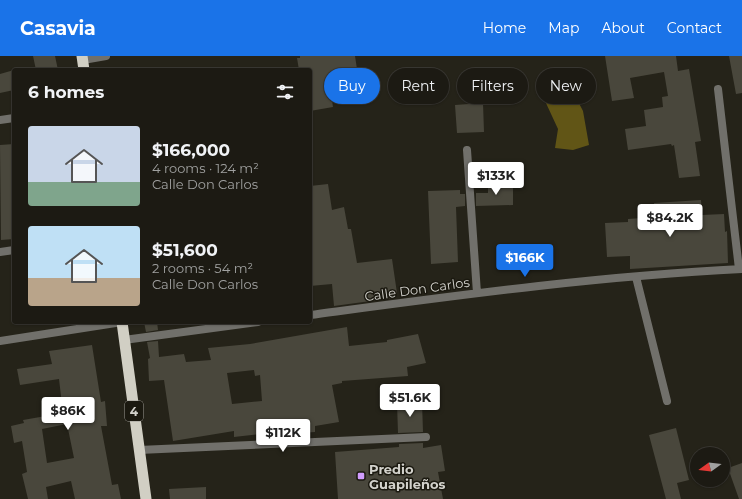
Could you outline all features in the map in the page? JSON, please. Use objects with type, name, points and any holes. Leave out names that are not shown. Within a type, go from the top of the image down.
[{"type":"highway","name":"4","points":[[122,324],[146,499]]},
{"type":"street","points":[[83,62],[106,56]]},
{"type":"street","points":[[718,89],[740,269]]},
{"type":"street","points":[[0,120],[12,118]]},
{"type":"street","points":[[467,150],[477,293]]},
{"type":"street","points":[[0,252],[12,250]]},
{"type":"street","name":"Calle Don Carlos","points":[[312,315],[477,293],[636,277],[740,269]]},
{"type":"street","points":[[636,277],[667,401]]},
{"type":"street","points":[[0,341],[109,324]]},
{"type":"street","points":[[124,340],[243,324]]},
{"type":"street","points":[[139,450],[426,436]]},
{"type":"shaded area","points":[[546,104],[579,104],[583,111],[589,145],[573,150],[555,148],[558,129]]},
{"type":"building","points":[[33,56],[55,56],[58,68],[36,68]]},
{"type":"building","points":[[300,56],[355,56],[357,68],[324,68],[324,104],[333,104],[333,107],[312,111],[312,68],[299,68],[297,58],[300,58]]},
{"type":"building","points":[[605,56],[676,56],[678,71],[689,69],[701,141],[695,142],[700,176],[679,178],[674,145],[672,146],[671,144],[628,150],[625,129],[646,126],[644,110],[663,107],[662,97],[668,96],[664,72],[630,78],[634,98],[612,101]]},
{"type":"building","points":[[729,56],[742,56],[742,93],[736,94]]},
{"type":"building","points":[[12,71],[12,90],[0,93],[0,74]]},
{"type":"building","points":[[483,104],[484,132],[457,133],[455,105]]},
{"type":"building","points":[[12,144],[12,239],[1,240],[0,145]]},
{"type":"building","points":[[328,184],[332,210],[344,207],[348,229],[351,229],[357,263],[392,259],[397,293],[392,294],[393,298],[334,306],[332,284],[312,286],[312,186]]},
{"type":"building","points":[[488,184],[513,184],[513,205],[476,206],[476,193],[488,193]]},
{"type":"building","points":[[460,190],[460,194],[465,194],[465,206],[456,207],[458,262],[431,264],[428,191]]},
{"type":"building","points":[[701,200],[702,215],[724,214],[725,232],[727,231],[728,263],[630,269],[630,256],[607,257],[605,223],[628,222],[628,219],[656,217],[654,203]]},
{"type":"building","points":[[144,324],[157,324],[158,330],[146,332]]},
{"type":"building","points":[[347,327],[349,346],[387,342],[387,340],[418,334],[426,363],[407,367],[408,376],[342,381],[342,383],[332,385],[339,422],[315,426],[315,432],[300,433],[300,429],[260,431],[260,434],[234,437],[234,431],[173,441],[164,380],[149,381],[148,359],[150,358],[147,342],[158,341],[159,357],[184,354],[186,362],[211,360],[208,348],[250,344]],"holes":[[[254,370],[255,376],[260,375],[262,401],[232,404],[227,373]]]},
{"type":"building","points":[[92,345],[101,402],[105,401],[107,426],[101,426],[112,485],[118,484],[121,499],[75,499],[71,481],[46,487],[48,499],[28,499],[22,474],[27,472],[22,441],[14,443],[11,426],[24,423],[23,420],[63,413],[59,379],[20,385],[17,369],[52,364],[49,351]],"holes":[[[67,424],[74,458],[47,463],[42,429]]]},
{"type":"building","points":[[422,402],[423,432],[398,433],[397,403]]},
{"type":"building","points":[[676,428],[689,480],[677,483],[681,499],[666,499],[649,435]]},
{"type":"building","points":[[423,443],[423,448],[441,445],[445,471],[438,472],[443,499],[338,499],[335,452],[399,447],[399,444]]},
{"type":"building","points":[[742,463],[742,499],[739,499],[730,474],[730,467]]},
{"type":"building","points":[[206,487],[206,499],[170,499],[169,489]]},
{"type":"place","name":"Predio Guapileños","points":[[361,476]]}]
